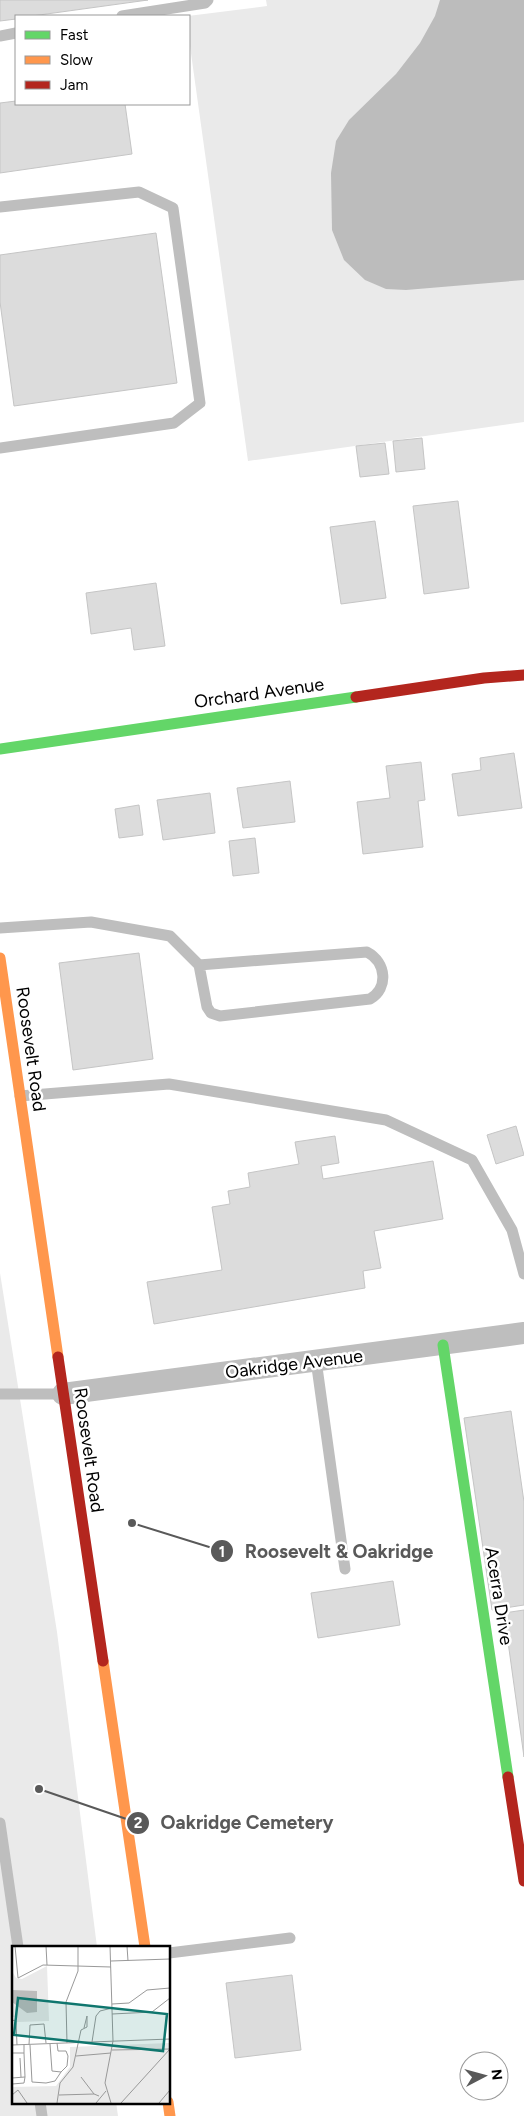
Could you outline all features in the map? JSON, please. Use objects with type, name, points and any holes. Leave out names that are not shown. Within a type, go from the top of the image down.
[{"type":"street","name":"Orchard Avenue","points":[[0,749],[474,679],[524,675]]},
{"type":"street","name":"Roosevelt Road","points":[[0,958],[145,1946]]},
{"type":"street","name":"Oakridge Avenue","points":[[64,1394],[524,1333]]},
{"type":"street","name":"Acerra Drive","points":[[444,1345],[524,1881]]},
{"type":"lane","points":[[128,15],[205,3],[208,0]]},
{"type":"lane","points":[[0,36],[15,33]]},
{"type":"lane","points":[[0,207],[139,192],[173,208],[200,403],[174,423],[0,448]]},
{"type":"lane","points":[[0,928],[91,922],[170,936],[199,965],[207,1008],[211,1013],[220,1016],[370,999],[379,994],[382,988],[381,967],[375,956],[367,952],[199,965]]},
{"type":"lane","points":[[20,1096],[168,1084],[386,1120],[472,1160],[512,1230],[524,1274]]},
{"type":"lane","points":[[316,1360],[345,1569]]},
{"type":"lane","points":[[0,1394],[64,1394]]},
{"type":"lane","points":[[0,1823],[18,1946]]},
{"type":"lane","points":[[170,1953],[290,1938]]},
{"type":"shaded area","points":[[266,0],[524,0],[524,422],[248,461],[190,46],[190,16],[267,6]]},
{"type":"shaded area","points":[[440,0],[524,0],[524,280],[406,290],[386,289],[365,280],[344,260],[332,230],[331,173],[336,141],[349,120],[396,74],[420,43],[435,16]]},
{"type":"shaded area","points":[[0,1273],[57,1632],[97,1946],[12,1946],[12,2104],[116,2104],[118,2116],[0,2116]]},
{"type":"building","points":[[0,0],[148,0],[39,15],[15,15],[15,19],[0,21]]},
{"type":"building","points":[[15,101],[15,105],[125,105],[132,154],[0,173],[0,103]]},
{"type":"building","points":[[156,233],[177,383],[14,406],[0,302],[0,255]]},
{"type":"building","points":[[422,438],[425,469],[396,472],[393,441]]},
{"type":"building","points":[[385,443],[389,474],[360,477],[356,446]]},
{"type":"building","points":[[458,501],[469,588],[424,594],[413,506]]},
{"type":"building","points":[[375,521],[386,598],[341,604],[330,527]]},
{"type":"building","points":[[156,583],[165,646],[134,650],[131,628],[91,634],[86,593]]},
{"type":"building","points":[[514,753],[522,808],[458,816],[452,774],[481,770],[480,758]]},
{"type":"building","points":[[421,762],[425,800],[418,801],[423,847],[363,854],[357,802],[390,798],[386,766]]},
{"type":"building","points":[[290,781],[295,822],[243,828],[237,788]]},
{"type":"building","points":[[210,793],[215,833],[163,840],[157,800]]},
{"type":"building","points":[[139,805],[143,835],[119,838],[115,809]]},
{"type":"building","points":[[255,838],[259,873],[233,876],[229,841]]},
{"type":"building","points":[[139,953],[153,1059],[73,1070],[59,963]]},
{"type":"building","points":[[516,1126],[524,1155],[496,1164],[487,1135]]},
{"type":"building","points":[[335,1136],[339,1163],[321,1166],[323,1179],[433,1161],[443,1219],[374,1231],[381,1268],[363,1271],[365,1288],[154,1324],[147,1282],[222,1270],[212,1207],[230,1204],[228,1191],[250,1187],[248,1173],[299,1164],[295,1142]]},
{"type":"building","points":[[511,1411],[524,1502],[524,1605],[492,1610],[464,1418]]},
{"type":"building","points":[[393,1581],[400,1625],[318,1638],[311,1593]]},
{"type":"building","points":[[524,1610],[524,1757],[504,1613]]},
{"type":"building","points":[[292,1975],[301,2050],[235,2058],[226,1983]]},
{"type":"traffic: fast","points":[[0,749],[356,697]]},
{"type":"traffic: fast","points":[[443,1345],[508,1777]]},
{"type":"traffic: slow","points":[[0,958],[58,1357]]},
{"type":"traffic: slow","points":[[103,1661],[145,1946]]},
{"type":"traffic: slow","points":[[168,2104],[170,2116]]},
{"type":"traffic: jam","points":[[356,697],[484,678],[524,675]]},
{"type":"traffic: jam","points":[[58,1357],[103,1661]]},
{"type":"traffic: jam","points":[[508,1777],[524,1881]]},
{"type":"place","name":"Roosevelt & Oakridge","points":[[132,1523]]},
{"type":"place","name":"Oakridge Cemetery","points":[[39,1789]]}]
